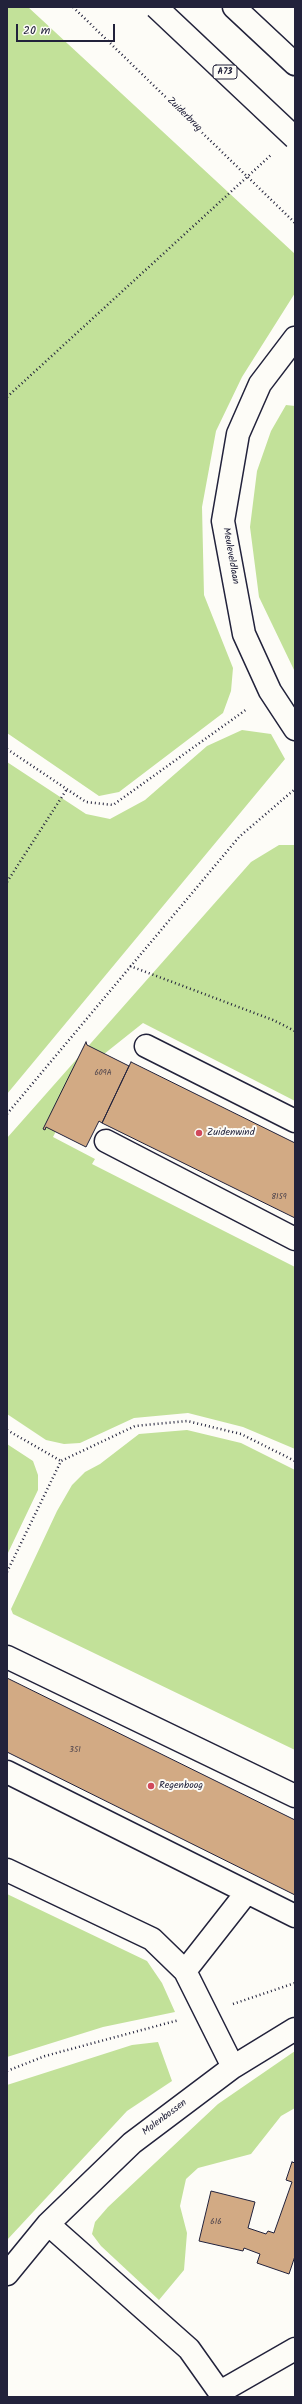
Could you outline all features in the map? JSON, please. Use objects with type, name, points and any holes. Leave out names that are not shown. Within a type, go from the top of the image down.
[{"type":"main road","name":"A73","points":[[156,7],[295,138]]},
{"type":"main road","points":[[234,7],[295,64]]},
{"type":"main road","name":"Meuleveldlaan","points":[[295,338],[260,384],[238,434],[223,521],[244,634],[270,692],[295,729]]},
{"type":"main road","points":[[146,1046],[295,1121]]},
{"type":"main road","points":[[106,1141],[295,1239]]},
{"type":"main road","points":[[7,1657],[295,1796]]},
{"type":"main road","points":[[7,1772],[295,1916]]},
{"type":"main road","points":[[7,1870],[152,1940],[185,1971],[233,2067]]},
{"type":"main road","points":[[185,1971],[246,1892]]},
{"type":"main road","name":"Molenbossen","points":[[7,2274],[48,2224],[132,2143],[233,2067],[295,2029]]},
{"type":"main road","points":[[48,2224],[189,2350],[222,2395],[295,2349]]},
{"type":"path","name":"Zuiderbrug","points":[[73,7],[295,223]]},
{"type":"path","points":[[7,397],[272,154]]},
{"type":"path","points":[[7,749],[86,802],[113,805],[270,692]]},
{"type":"path","points":[[7,882],[67,789]]},
{"type":"path","points":[[7,1114],[239,837],[295,789]]},
{"type":"path","points":[[130,966],[274,1020],[295,1031]]},
{"type":"path","points":[[7,1572],[61,1461],[135,1426],[187,1421],[241,1434],[295,1461]]},
{"type":"path","points":[[7,1430],[61,1461]]},
{"type":"path","points":[[7,2071],[45,2056],[206,2012],[295,1983]]},
{"type":"green space","points":[[7,7],[28,7],[295,254],[295,293],[242,377],[216,431],[202,507],[204,595],[233,668],[231,691],[223,713],[119,792],[99,796],[7,733]]},
{"type":"green space","points":[[286,405],[295,406],[295,672],[259,597],[250,527],[257,471],[271,431]]},
{"type":"green space","points":[[242,730],[271,734],[285,759],[7,1094],[7,762],[86,814],[110,819],[145,800],[207,746]]},
{"type":"green space","points":[[279,845],[295,845],[295,1101],[143,1023],[89,1066],[53,1137],[95,1159],[92,1164],[295,1267],[295,1449],[243,1427],[188,1413],[134,1418],[80,1443],[64,1444],[46,1440],[7,1414],[7,1138],[251,862]]},
{"type":"green space","points":[[187,1430],[241,1443],[295,1470],[295,1750],[13,1614],[11,1609],[57,1511],[72,1485],[85,1472],[100,1464],[139,1434]]},
{"type":"green space","points":[[7,1444],[33,1461],[38,1475],[38,1490],[7,1555]]},
{"type":"green space","points":[[7,1894],[147,1961],[162,1983],[175,2012],[103,2027],[7,2057]]},
{"type":"green space","points":[[158,2042],[172,2081],[127,2111],[7,2240],[7,2085],[132,2045]]},
{"type":"green space","points":[[295,2051],[295,2108],[281,2116],[251,2154],[198,2168],[186,2179],[180,2206],[187,2233],[184,2270],[159,2300],[101,2246],[92,2234],[95,2222],[108,2207],[218,2104]]},
{"type":"building","points":[[86,1042],[87,1045],[129,1066],[102,1123],[99,1121],[86,1147],[46,1127],[45,1130],[43,1129]]},
{"type":"building","name":"Zuidenwind","points":[[131,1062],[295,1143],[295,1218],[102,1123]]},
{"type":"building","name":"Regenboog","points":[[7,1678],[295,1820],[295,1895],[7,1752]]},
{"type":"building","points":[[292,2162],[295,2163],[295,2256],[289,2274],[257,2263],[260,2254],[244,2248],[243,2251],[199,2241],[211,2191],[255,2202],[248,2228],[266,2234],[268,2231],[274,2233],[292,2182],[286,2180]]},
{"type":"place","name":"Zuidenwind","points":[[199,1133]]},
{"type":"place","name":"Regenboog","points":[[151,1786]]}]
